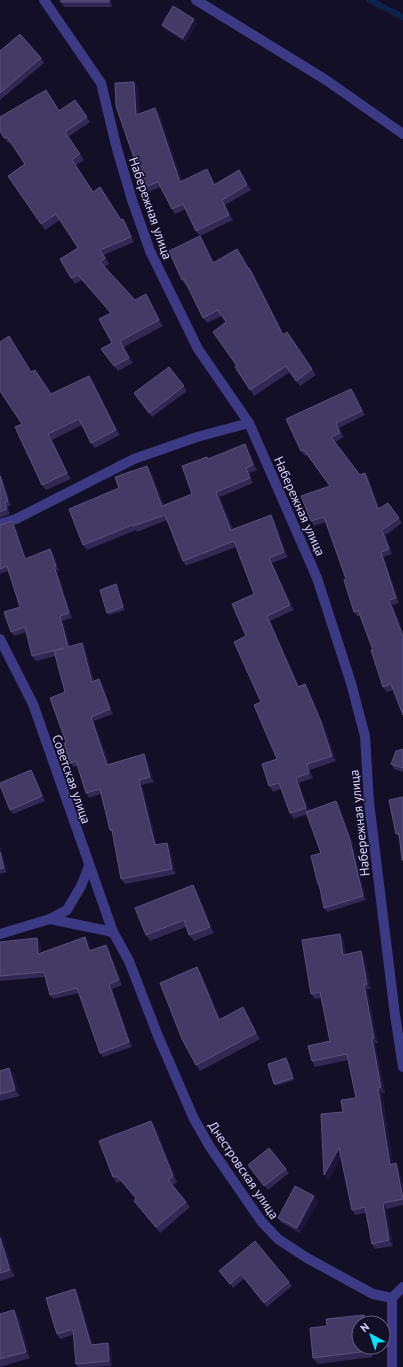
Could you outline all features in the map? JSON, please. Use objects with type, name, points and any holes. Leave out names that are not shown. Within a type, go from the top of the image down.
[{"type":"street","name":"Набережная улица","points":[[44,0],[101,83],[117,149],[150,251],[198,349],[249,423],[317,578],[351,683],[365,736],[369,802],[394,1015],[403,1067]]},
{"type":"street","points":[[196,0],[326,80],[403,134]]},
{"type":"street","points":[[0,524],[16,519],[134,459],[197,437],[249,423]]},
{"type":"street","name":"Советская улица","points":[[0,639],[33,704],[113,932]]},
{"type":"street","points":[[0,934],[50,919],[67,910],[81,886],[89,866]]},
{"type":"street","points":[[50,919],[113,932]]},
{"type":"street","name":"Днестровская улица","points":[[113,932],[129,961],[158,1036],[194,1119],[210,1147],[261,1221],[278,1239],[307,1258],[373,1294],[392,1298]]},
{"type":"street","points":[[392,1367],[392,1298],[403,1287]]},
{"type":"building","points":[[61,0],[109,0],[109,2],[61,2]]},
{"type":"building","points":[[173,6],[194,19],[183,38],[162,25]]},
{"type":"building","points":[[20,34],[41,58],[0,93],[0,51]]},
{"type":"building","points":[[134,82],[136,115],[155,108],[180,182],[207,169],[214,185],[239,170],[247,185],[222,200],[229,215],[196,231],[183,204],[172,209],[158,182],[144,187],[116,106],[115,83]]},
{"type":"building","points":[[46,90],[59,111],[75,100],[87,117],[65,132],[80,154],[72,160],[93,192],[100,187],[121,220],[123,219],[131,237],[100,250],[105,258],[100,262],[135,300],[146,294],[159,320],[120,341],[129,358],[114,366],[101,349],[112,343],[99,319],[111,313],[78,275],[71,278],[60,259],[78,248],[56,214],[41,224],[8,176],[25,164],[7,137],[4,138],[0,131],[0,117]]},
{"type":"building","points":[[200,236],[213,263],[237,249],[249,268],[283,335],[287,332],[312,369],[296,381],[286,366],[250,390],[235,367],[237,366],[213,332],[226,322],[218,310],[203,318],[184,279],[182,280],[169,251]]},
{"type":"building","points":[[9,336],[31,372],[35,370],[51,394],[89,376],[116,430],[91,443],[79,419],[48,434],[67,473],[42,485],[15,427],[22,424],[0,391],[0,342]]},
{"type":"building","points":[[169,367],[184,386],[149,413],[134,393]]},
{"type":"building","points":[[351,389],[362,411],[336,423],[340,433],[331,437],[360,475],[365,473],[378,509],[388,503],[399,518],[382,530],[389,549],[381,552],[396,598],[389,600],[403,636],[403,715],[391,684],[383,687],[371,650],[373,650],[358,610],[354,612],[344,580],[346,579],[324,517],[311,521],[301,496],[330,486],[304,450],[301,451],[286,419]]},
{"type":"building","points":[[245,444],[253,465],[246,468],[250,478],[216,492],[231,530],[271,515],[284,552],[269,558],[290,605],[267,616],[298,687],[305,684],[321,722],[332,756],[307,764],[309,773],[296,778],[306,808],[290,813],[279,783],[269,786],[262,764],[277,759],[254,705],[261,702],[234,642],[246,636],[232,604],[254,594],[234,541],[183,561],[165,515],[133,526],[132,525],[83,545],[69,509],[119,488],[115,477],[147,466],[162,506],[192,494],[182,466],[207,457],[208,459]]},
{"type":"building","points":[[0,476],[8,501],[5,502],[7,509],[0,512]]},
{"type":"building","points":[[12,521],[25,559],[50,549],[69,613],[60,616],[68,647],[82,643],[92,682],[99,679],[110,709],[91,717],[107,765],[144,754],[150,777],[139,780],[155,845],[167,843],[172,869],[121,879],[112,830],[110,830],[100,789],[86,793],[76,761],[70,763],[64,743],[66,742],[50,698],[65,692],[54,651],[64,648],[32,656],[25,627],[11,632],[4,612],[20,607],[7,566],[0,569],[0,525]]},
{"type":"building","points":[[116,584],[123,607],[107,613],[100,590]]},
{"type":"building","points":[[403,749],[403,768],[391,764],[396,751]]},
{"type":"building","points":[[31,770],[42,796],[10,810],[0,783]]},
{"type":"building","points":[[403,797],[402,860],[399,833],[396,834],[389,800]]},
{"type":"building","points":[[336,801],[350,840],[363,896],[324,908],[311,856],[321,853],[306,812]]},
{"type":"building","points":[[0,852],[4,868],[0,869]]},
{"type":"building","points":[[193,885],[210,927],[189,935],[184,920],[146,935],[135,908]]},
{"type":"building","points":[[340,934],[343,955],[361,951],[367,984],[364,984],[381,1087],[378,1088],[390,1165],[396,1163],[403,1199],[383,1203],[389,1240],[372,1244],[365,1207],[352,1210],[339,1148],[324,1175],[321,1114],[343,1112],[341,1100],[356,1098],[347,1054],[312,1061],[308,1046],[330,1041],[320,992],[311,994],[302,940]]},
{"type":"building","points":[[85,937],[89,951],[106,945],[119,980],[109,984],[129,1042],[100,1053],[77,988],[50,995],[44,972],[0,976],[0,942],[37,938],[38,954]]},
{"type":"building","points":[[197,967],[219,1020],[243,1007],[256,1033],[196,1065],[182,1039],[160,983]]},
{"type":"building","points":[[286,1058],[293,1078],[274,1084],[268,1064]]},
{"type":"building","points":[[9,1068],[15,1090],[0,1094],[0,1071]]},
{"type":"building","points":[[151,1121],[173,1176],[168,1180],[186,1202],[156,1227],[134,1201],[136,1198],[117,1176],[113,1177],[99,1141]]},
{"type":"building","points":[[269,1148],[286,1169],[264,1186],[248,1165]]},
{"type":"building","points":[[295,1186],[314,1196],[297,1228],[278,1218]]},
{"type":"building","points":[[0,1238],[10,1270],[0,1273]]},
{"type":"building","points":[[255,1241],[289,1282],[264,1303],[241,1274],[230,1284],[219,1271]]},
{"type":"building","points":[[75,1289],[91,1345],[108,1343],[109,1361],[76,1364],[73,1329],[57,1334],[46,1298]]},
{"type":"building","points":[[14,1310],[26,1352],[0,1359],[0,1314]]},
{"type":"building","points":[[351,1316],[351,1353],[313,1358],[310,1328],[327,1326],[326,1319]]},
{"type":"waterway","points":[[369,0],[403,17]]}]
